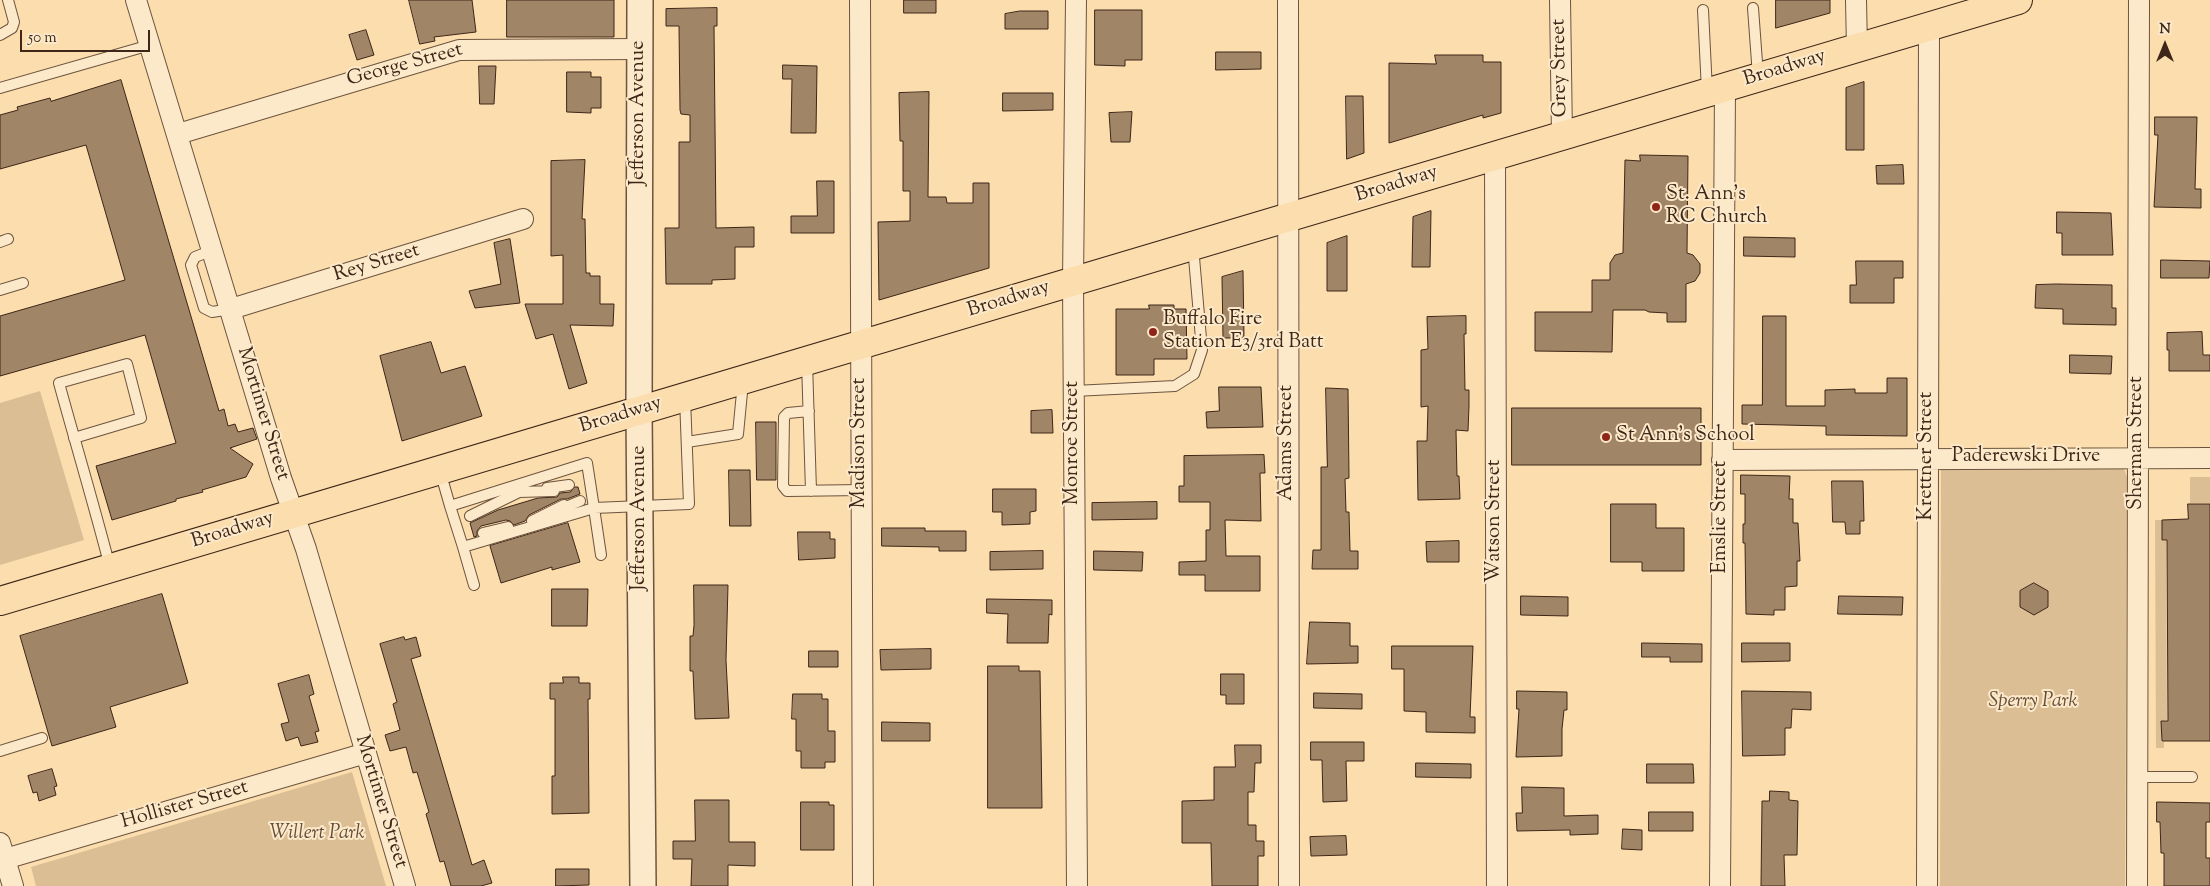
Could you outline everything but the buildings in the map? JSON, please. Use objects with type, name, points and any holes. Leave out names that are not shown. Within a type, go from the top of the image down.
[{"type":"main road","name":"Broadway","points":[[0,601],[2018,0]]},
{"type":"street","name":"Mortimer Street","points":[[136,0],[231,308],[281,478],[306,550],[405,886]]},
{"type":"street","name":"Jefferson Avenue","points":[[640,0],[639,410],[643,886]]},
{"type":"street","name":"Madison Street","points":[[860,0],[863,886]]},
{"type":"street","name":"Monroe Street","points":[[1076,0],[1074,391],[1077,886]]},
{"type":"street","name":"Adams Street","points":[[1288,0],[1289,886]]},
{"type":"street","name":"Grey Street","points":[[1560,0],[1562,136]]},
{"type":"street","points":[[1856,0],[1857,48]]},
{"type":"street","name":"Sherman Street","points":[[2136,886],[2139,0]]},
{"type":"street","name":"Krettner Street","points":[[1927,886],[1929,26]]},
{"type":"street","name":"George Street","points":[[178,134],[459,50],[640,49]]},
{"type":"street","name":"Emslie Street","points":[[1716,90],[1722,460],[1720,886]]},
{"type":"street","name":"Watson Street","points":[[1496,156],[1497,886]]},
{"type":"street","name":"Rey Street","points":[[231,308],[523,219]]},
{"type":"street","name":"Paderewski Drive","points":[[1722,460],[2210,458]]},
{"type":"street","name":"Hollister Street","points":[[2,851],[366,752]]},
{"type":"street","points":[[2,851],[13,886]]},
{"type":"lane","points":[[0,35],[12,28],[14,22],[8,0]]},
{"type":"lane","points":[[1753,8],[1758,77]]},
{"type":"lane","points":[[1704,10],[1716,90]]},
{"type":"lane","points":[[0,88],[150,45]]},
{"type":"lane","points":[[1074,391],[1175,386],[1194,374],[1202,350],[1193,246]]},
{"type":"lane","points":[[0,290],[22,283]]},
{"type":"lane","points":[[807,361],[810,411],[810,491]]},
{"type":"lane","points":[[74,438],[141,418],[126,364],[59,383],[74,438],[110,568]]},
{"type":"lane","points":[[687,442],[738,434],[743,379]]},
{"type":"lane","points":[[483,533],[594,508],[689,504],[685,397]]},
{"type":"lane","points":[[810,411],[788,413],[784,417],[783,486],[787,491],[862,490]]},
{"type":"lane","points":[[450,506],[518,489],[587,463],[601,555]]},
{"type":"lane","points":[[440,470],[474,585]]},
{"type":"lane","points":[[470,516],[518,489],[569,485]]},
{"type":"lane","points":[[518,489],[533,497]]},
{"type":"lane","points":[[511,504],[518,489]]},
{"type":"lane","points":[[488,512],[518,489],[554,491]]},
{"type":"lane","points":[[463,547],[580,501]]},
{"type":"lane","points":[[499,526],[529,522],[564,505]]},
{"type":"lane","points":[[529,522],[546,511]]},
{"type":"lane","points":[[0,751],[42,738]]},
{"type":"lane","points":[[2137,777],[2192,777]]},
{"type":"green space","points":[[40,391],[84,540],[0,565],[0,403]]},
{"type":"green space","name":"Sperry Park","points":[[2117,467],[2124,469],[2127,477],[2125,886],[1940,886],[1941,468]]},
{"type":"green space","points":[[2190,477],[2210,477],[2210,503],[2190,503]]},
{"type":"green space","points":[[2155,520],[2162,520],[2162,541],[2166,541],[2167,720],[2161,721],[2161,742],[2164,742],[2164,748],[2156,748]]},
{"type":"green space","name":"Willert Park","points":[[352,772],[386,886],[36,886],[31,867]]},
{"type":"place","name":"St. Ann's RC Church","points":[[1656,207]]},
{"type":"place","name":"Buffalo Fire Station E3/3rd Batt","points":[[1153,332]]},
{"type":"place","name":"St Ann's School","points":[[1606,437]]}]
